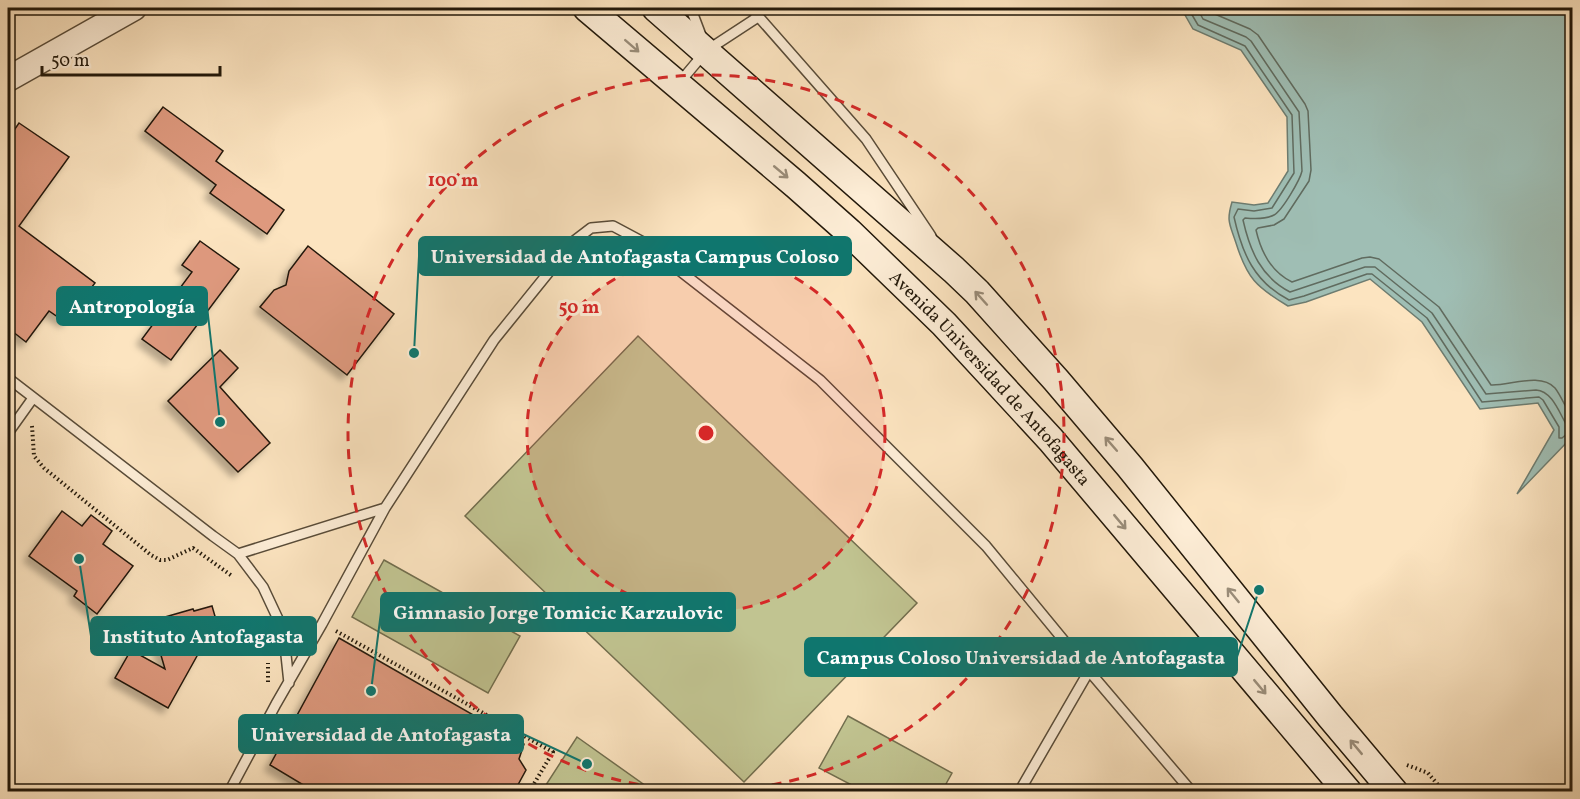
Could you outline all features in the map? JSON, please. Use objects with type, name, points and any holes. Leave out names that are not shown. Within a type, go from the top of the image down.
[{"type":"main road","name":"Avenida Universidad de Antofagasta","points":[[588,8],[831,216],[944,324],[1051,440],[1348,792]]},
{"type":"main road","points":[[656,8],[977,292],[1130,467],[1394,792]]},
{"type":"street","points":[[8,79],[134,8]]},
{"type":"lane","points":[[693,8],[706,51]]},
{"type":"lane","points":[[751,8],[866,139],[954,270]]},
{"type":"lane","points":[[678,85],[706,51],[758,17]]},
{"type":"lane","points":[[229,792],[385,508],[494,340],[574,241],[591,228],[613,226],[643,242],[820,380],[986,546],[1192,792]]},
{"type":"lane","points":[[8,378],[238,554],[263,587],[278,619],[289,683]]},
{"type":"lane","points":[[8,432],[33,398]]},
{"type":"lane","points":[[238,554],[385,508]]},
{"type":"lane","points":[[1020,792],[1089,671]]},
{"type":"path","points":[[20,416],[32,424],[34,456],[44,468],[150,555],[160,560],[167,560],[194,548],[233,576]]},
{"type":"path","points":[[322,624],[553,752],[529,792]]},
{"type":"path","points":[[268,656],[268,684]]},
{"type":"path","points":[[1401,758],[1408,767],[1428,773],[1444,792]]},
{"type":"green space","points":[[638,336],[917,603],[744,782],[465,516]]},
{"type":"green space","points":[[384,560],[520,636],[488,693],[352,617]]},
{"type":"green space","points":[[848,716],[952,773],[942,791],[863,791],[819,768]]},
{"type":"green space","points":[[577,737],[653,791],[542,791]]},
{"type":"water","points":[[1181,8],[1572,8],[1572,438],[1517,494],[1554,430],[1538,403],[1480,409],[1422,322],[1370,279],[1306,302],[1288,306],[1260,287],[1249,273],[1240,255],[1231,227],[1230,209],[1232,202],[1254,205],[1268,203],[1288,171],[1287,117],[1241,50],[1193,29]]},
{"type":"building","points":[[163,107],[223,151],[216,161],[284,210],[267,234],[210,193],[216,185],[145,131]]},
{"type":"building","points":[[19,123],[69,157],[19,226],[95,283],[65,322],[49,311],[26,342],[8,328],[8,139]]},
{"type":"building","points":[[200,241],[239,269],[171,360],[142,339],[192,272],[182,265]]},
{"type":"building","points":[[308,246],[394,314],[347,375],[260,307],[274,290],[286,285],[289,271]]},
{"type":"building","points":[[220,350],[238,368],[220,387],[270,443],[238,472],[168,401]]},
{"type":"building","points":[[62,511],[82,526],[91,515],[112,531],[103,544],[133,566],[97,614],[74,596],[77,591],[29,556]]},
{"type":"building","points":[[212,606],[219,630],[199,636],[202,647],[168,708],[115,678],[131,650],[165,669],[151,621]]},
{"type":"building","points":[[339,638],[524,744],[519,759],[526,770],[514,792],[315,792],[270,765]]},
{"type":"place","name":"Universidad de Antofagasta Campus Coloso","points":[[414,353]]},
{"type":"place","name":"Antropología","points":[[220,422]]},
{"type":"place","name":"Instituto Antofagasta","points":[[79,559]]},
{"type":"place","name":"Campus Coloso Universidad de Antofagasta","points":[[1259,590]]},
{"type":"place","name":"Gimnasio Jorge Tomicic Karzulovic","points":[[371,691]]},
{"type":"place","name":"Universidad de Antofagasta","points":[[587,764]]}]
